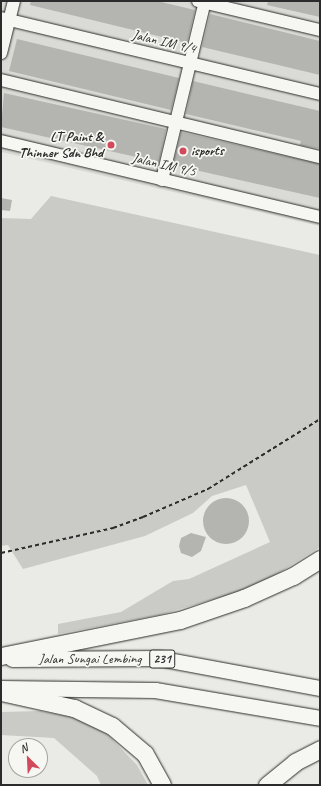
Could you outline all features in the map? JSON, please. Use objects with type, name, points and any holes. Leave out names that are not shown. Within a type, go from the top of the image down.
[{"type":"highway","points":[[1,658],[180,620],[244,598],[293,576],[320,559]]},
{"type":"highway","points":[[1,692],[74,708],[112,726],[145,754],[162,785]]},
{"type":"highway","points":[[267,785],[295,762],[320,749]]},
{"type":"main road","name":"Jalan Sungai Lembing","points":[[1,658],[158,658],[320,688]]},
{"type":"main road","name":"Jalan Sungai Lembing","points":[[1,688],[155,690],[320,718]]},
{"type":"street","points":[[1,53],[5,19],[14,1]]},
{"type":"street","points":[[162,180],[190,63],[202,2],[320,30]]},
{"type":"street","name":"Jalan IM 9/4","points":[[5,19],[320,94]]},
{"type":"street","points":[[1,80],[320,157]]},
{"type":"street","name":"Jalan IM 9/5","points":[[1,141],[320,217]]},
{"type":"path","points":[[1,554],[113,528],[144,517],[208,489],[320,419]]},
{"type":"shaded area","points":[[1,1],[320,1],[320,226],[1,152]]},
{"type":"shaded area","points":[[51,196],[320,255],[320,547],[269,579],[242,591],[159,615],[58,634],[58,624],[121,612],[173,581],[189,579],[270,542],[246,485],[212,496],[193,513],[145,536],[23,569],[8,545],[1,546],[1,218],[31,219]]},
{"type":"shaded area","points":[[40,711],[76,718],[107,734],[137,765],[148,785],[101,785],[97,776],[54,738],[1,735],[1,712]]},
{"type":"building","points":[[31,1],[157,1],[195,10],[187,43],[30,5]]},
{"type":"building","points":[[268,1],[320,1],[320,17],[267,5]]},
{"type":"building","points":[[210,14],[320,41],[320,75],[202,47]]},
{"type":"building","points":[[17,39],[179,78],[171,110],[9,71]]},
{"type":"building","points":[[193,81],[320,111],[320,149],[300,145],[301,141],[186,114]]},
{"type":"building","points":[[4,93],[166,129],[159,162],[1,127]]},
{"type":"building","points":[[181,132],[320,164],[320,198],[173,165]]},
{"type":"building","points":[[1,198],[12,200],[10,211],[1,210]]},
{"type":"building","points":[[226,498],[239,502],[245,508],[249,521],[245,534],[239,540],[226,544],[213,540],[207,534],[203,521],[207,508],[213,502]]},
{"type":"building","points":[[191,533],[206,537],[201,551],[192,557],[181,553],[179,546],[181,538]]},
{"type":"place","name":"LT Paint & Thinner Sdn Bhd","points":[[111,145]]},
{"type":"place","name":"isports","points":[[183,151]]}]
